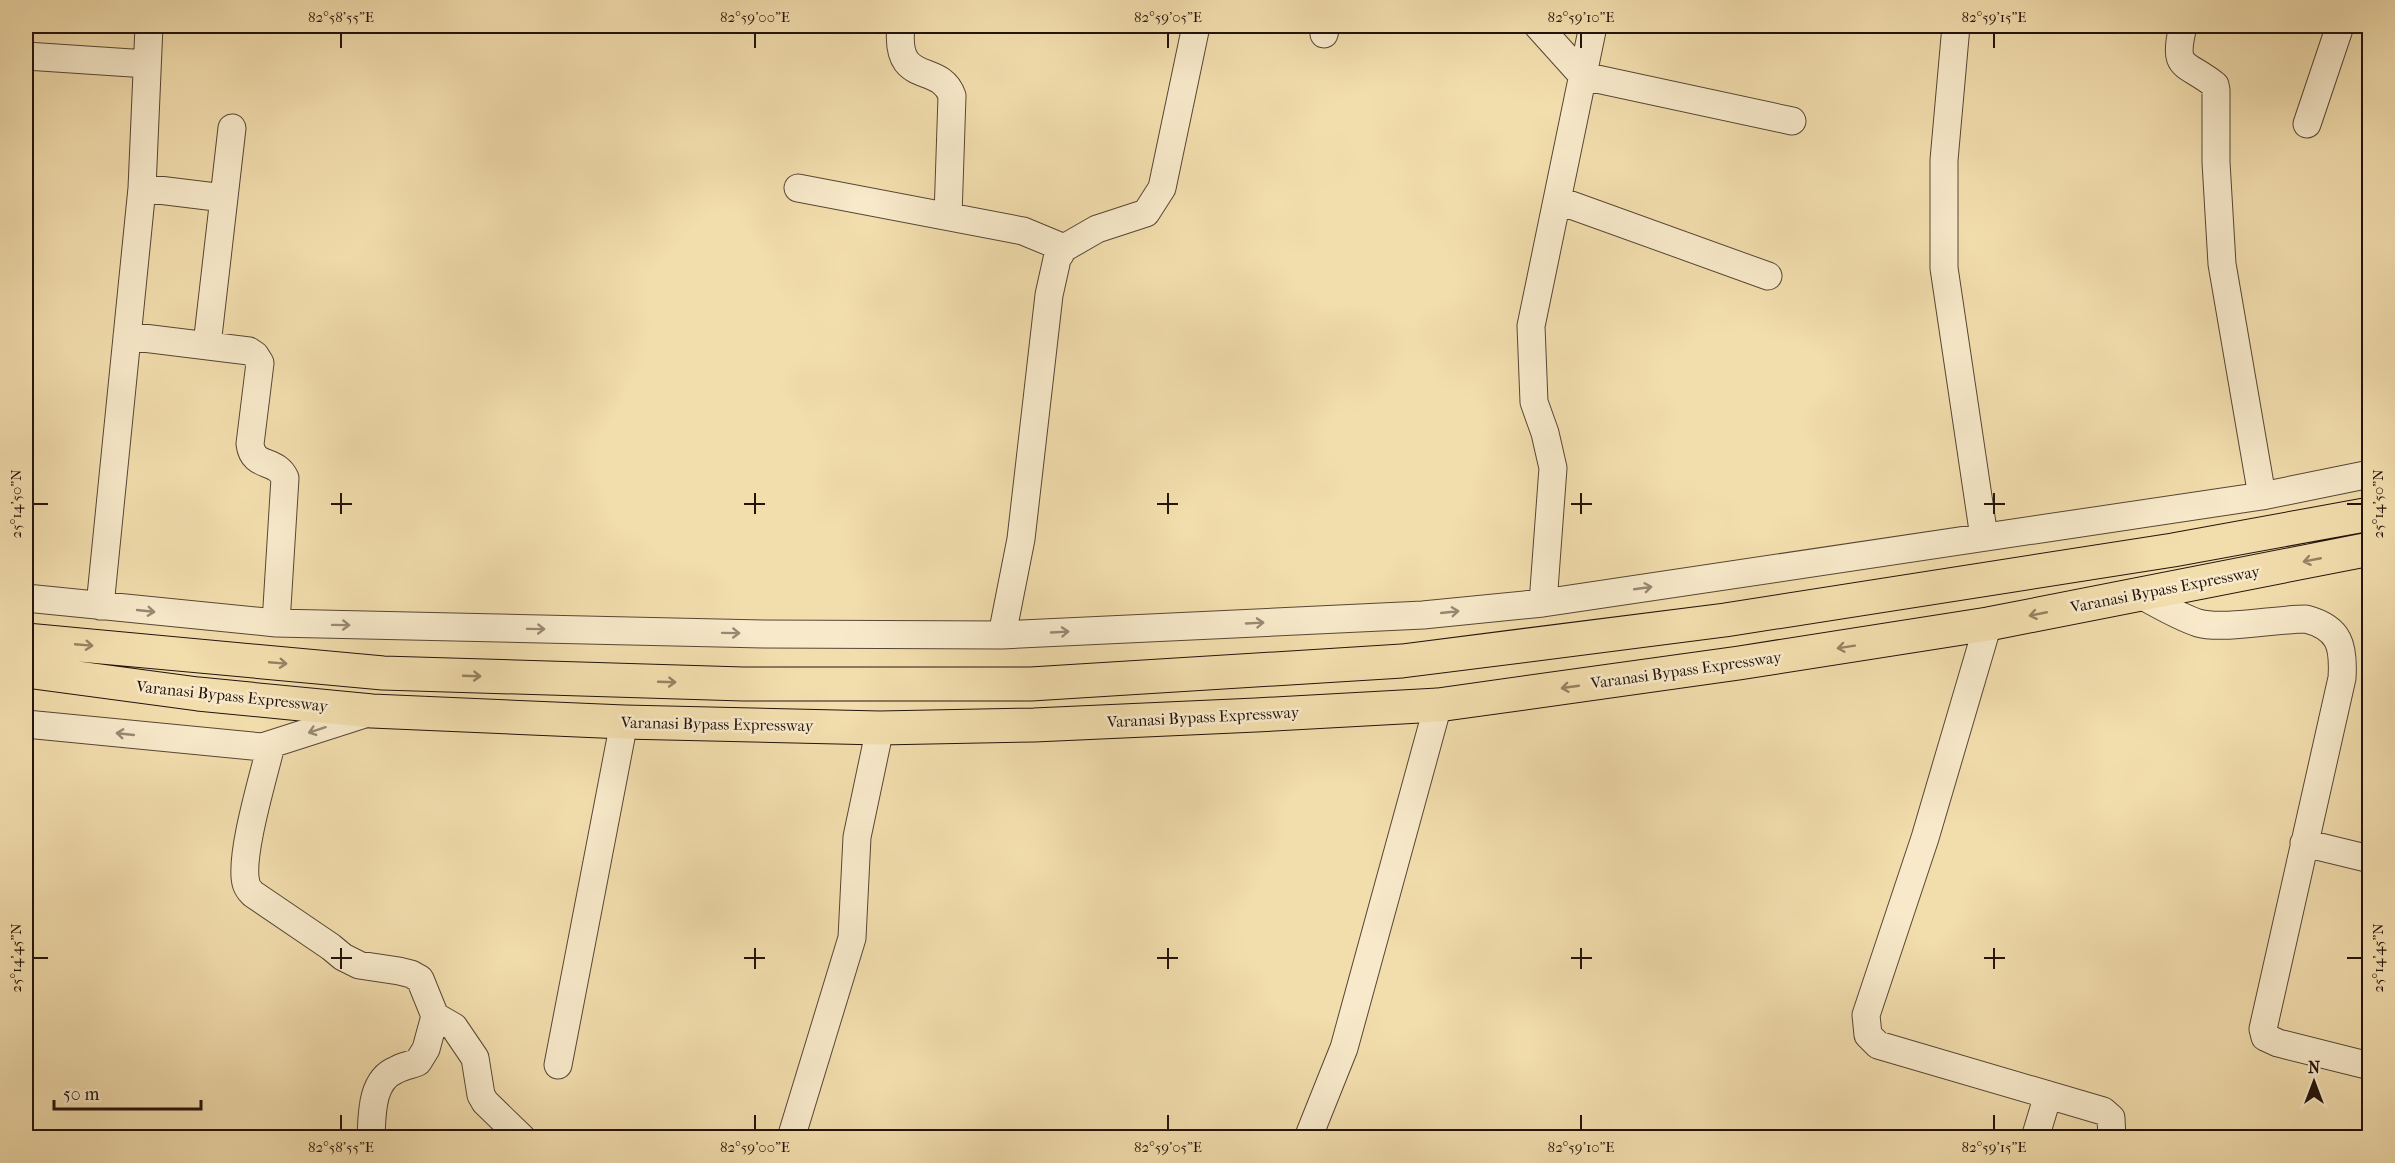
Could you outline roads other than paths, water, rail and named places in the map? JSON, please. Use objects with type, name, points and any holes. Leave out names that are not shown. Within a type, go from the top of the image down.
[{"type":"highway","points":[[26,640],[383,673],[742,684],[1031,684],[1402,661],[1714,622],[2173,550],[2370,514]]},
{"type":"highway","name":"Varanasi Bypass Expressway","points":[[26,671],[198,694],[372,711],[624,722],[880,728],[1046,724],[1438,705],[1739,663],[1988,624],[2370,549]]},
{"type":"street","points":[[100,606],[142,188],[149,26]]},
{"type":"street","points":[[901,26],[904,60],[916,70],[945,84],[952,96],[948,216]]},
{"type":"street","points":[[1002,635],[1021,539],[1049,295],[1057,259],[1064,248],[1097,229],[1146,213],[1156,201],[1162,188],[1196,26]]},
{"type":"street","points":[[1538,26],[1583,76],[1792,121]]},
{"type":"street","points":[[1543,603],[1553,468],[1545,433],[1533,402],[1531,326],[1593,26]]},
{"type":"street","points":[[1956,26],[1944,159],[1944,268],[1984,537]]},
{"type":"street","points":[[2183,26],[2178,45],[2180,60],[2215,85],[2217,90],[2217,162],[2222,264],[2262,496]]},
{"type":"street","points":[[2307,123],[2340,26]]},
{"type":"street","points":[[26,56],[147,64]]},
{"type":"street","points":[[207,345],[232,128]]},
{"type":"street","points":[[142,188],[224,198]]},
{"type":"street","points":[[798,188],[1023,231],[1064,248]]},
{"type":"street","points":[[1557,200],[1768,276]]},
{"type":"street","points":[[127,336],[249,351],[260,363],[251,452],[256,459],[282,471],[285,478],[276,623]]},
{"type":"street","points":[[26,598],[276,623],[751,634],[1002,635],[1422,615],[1543,603],[2262,496],[2370,474]]},
{"type":"street","points":[[2139,594],[2175,614],[2200,624],[2218,625],[2306,619],[2319,622],[2338,639],[2342,649],[2342,678],[2263,1029],[2265,1037],[2278,1043],[2370,1066]]},
{"type":"street","points":[[1988,624],[1925,838],[1866,1015],[1868,1035],[1878,1045],[2103,1111],[2111,1118],[2112,1137]]},
{"type":"street","points":[[1308,1137],[1344,1048],[1438,705]]},
{"type":"street","points":[[26,724],[262,747],[372,711]]},
{"type":"street","points":[[558,1065],[624,722]]},
{"type":"street","points":[[791,1137],[852,938],[856,837],[880,728]]},
{"type":"street","points":[[272,745],[247,852],[244,870],[246,886],[253,894],[343,957],[359,965],[399,971],[420,979],[435,1016],[426,1049],[418,1062],[395,1070],[386,1076],[378,1089],[374,1099],[371,1137]]},
{"type":"street","points":[[2304,843],[2370,859]]},
{"type":"street","points":[[435,1016],[454,1027],[475,1058],[484,1102],[522,1137]]},
{"type":"street","points":[[2035,1137],[2048,1095]]}]
